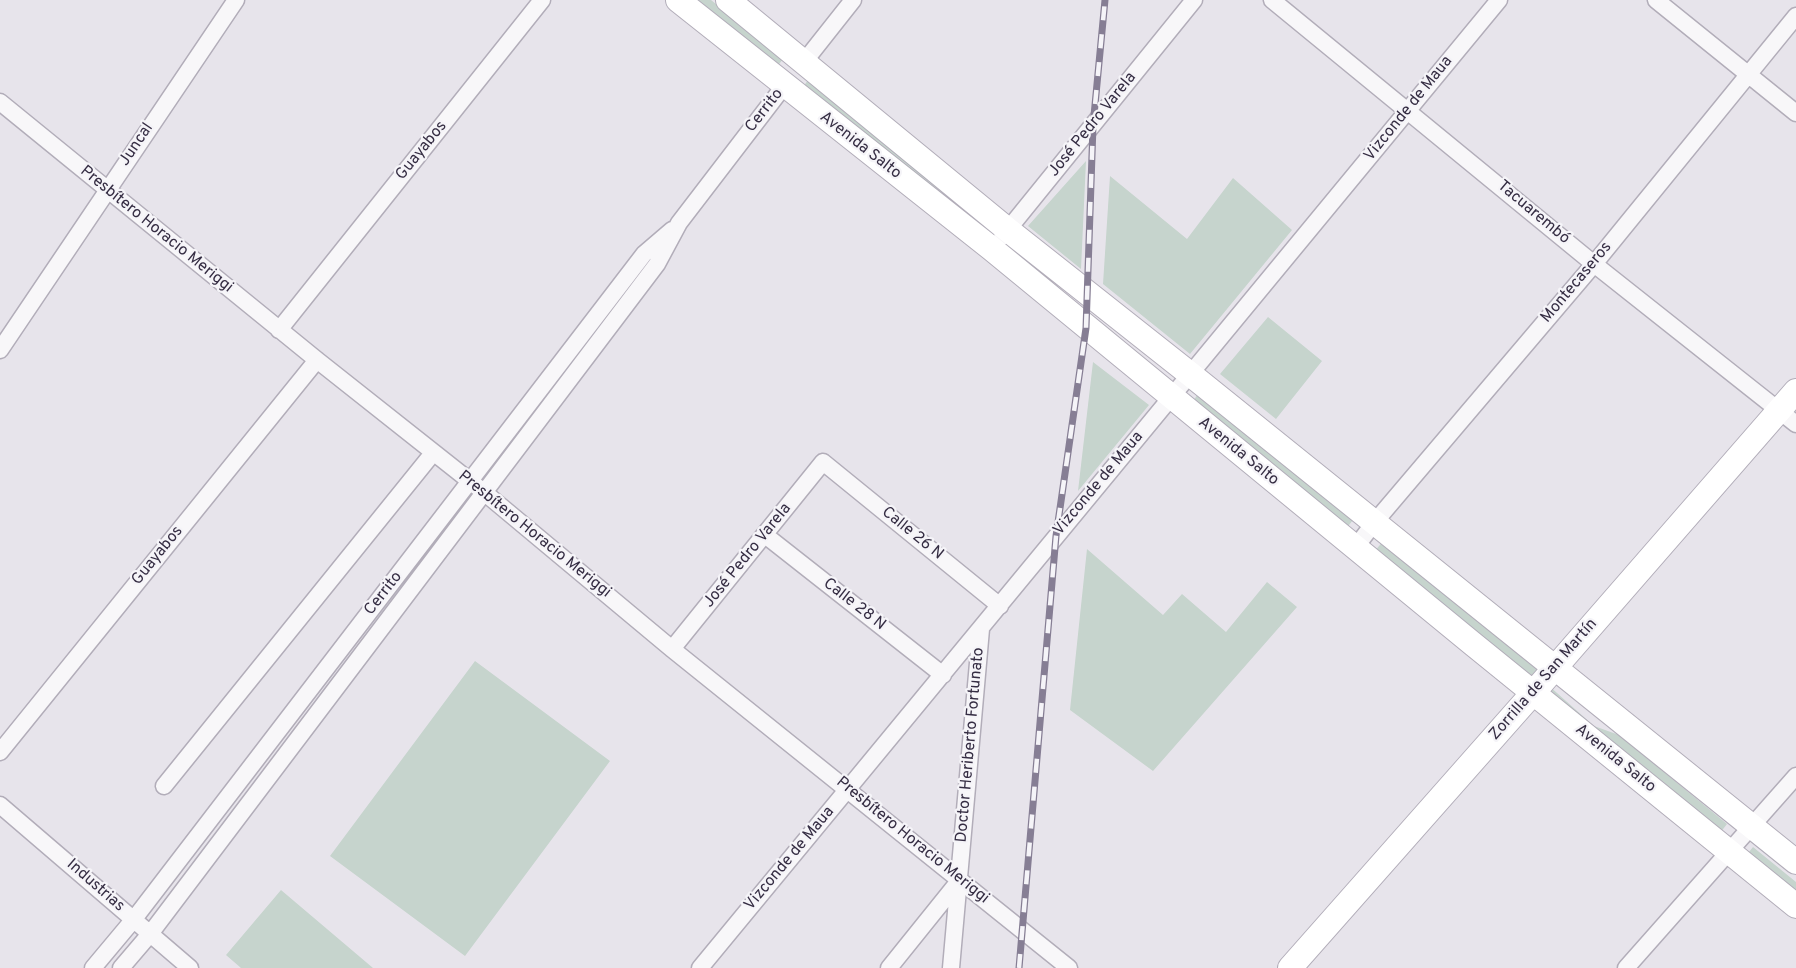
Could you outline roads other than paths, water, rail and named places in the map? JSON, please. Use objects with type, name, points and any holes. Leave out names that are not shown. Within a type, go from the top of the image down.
[{"type":"street","name":"Juncal","points":[[0,350],[236,0]]},
{"type":"street","name":"Guayabos","points":[[279,330],[542,0]]},
{"type":"street","name":"Avenida Salto","points":[[678,0],[992,249],[1355,548],[1796,906]]},
{"type":"street","name":"Avenida Salto","points":[[728,0],[1008,231],[1190,374],[1796,862]]},
{"type":"street","name":"Cerrito","points":[[121,968],[150,934],[657,264],[679,223],[853,0]]},
{"type":"street","name":"José Pedro Varela","points":[[992,249],[1194,0]]},
{"type":"street","name":"Tacuarembó","points":[[1272,0],[1594,264],[1788,418]]},
{"type":"street","name":"Vizconde de Maua","points":[[700,968],[1499,0]]},
{"type":"street","points":[[1656,0],[1796,113]]},
{"type":"street","name":"Montecaseros","points":[[1355,548],[1594,264],[1796,16]]},
{"type":"street","name":"Presbítero Horacio Meriggi","points":[[0,102],[279,330],[484,493],[672,649],[1069,968]]},
{"type":"street","name":"Cerrito","points":[[93,968],[134,920],[644,254],[679,223]]},
{"type":"street","name":"Guayabos","points":[[0,752],[317,360]]},
{"type":"street","name":"Zorrilla de San Martín","points":[[1290,968],[1533,693],[1788,418],[1796,391]]},
{"type":"street","points":[[164,786],[434,453]]},
{"type":"street","name":"José Pedro Varela","points":[[672,649],[823,462]]},
{"type":"street","name":"Calle 26 N","points":[[823,462],[1000,606]]},
{"type":"street","name":"Calle 28 N","points":[[765,535],[943,675]]},
{"type":"street","name":"Doctor Heriberto Fortunato","points":[[951,968],[981,629]]},
{"type":"street","points":[[1626,968],[1796,776]]},
{"type":"street","name":"Industrias","points":[[0,805],[190,968]]},
{"type":"street","points":[[889,968],[960,880]]},
{"type":"railway","points":[[1019,968],[1056,536],[1086,328],[1093,126],[1105,0]]}]
